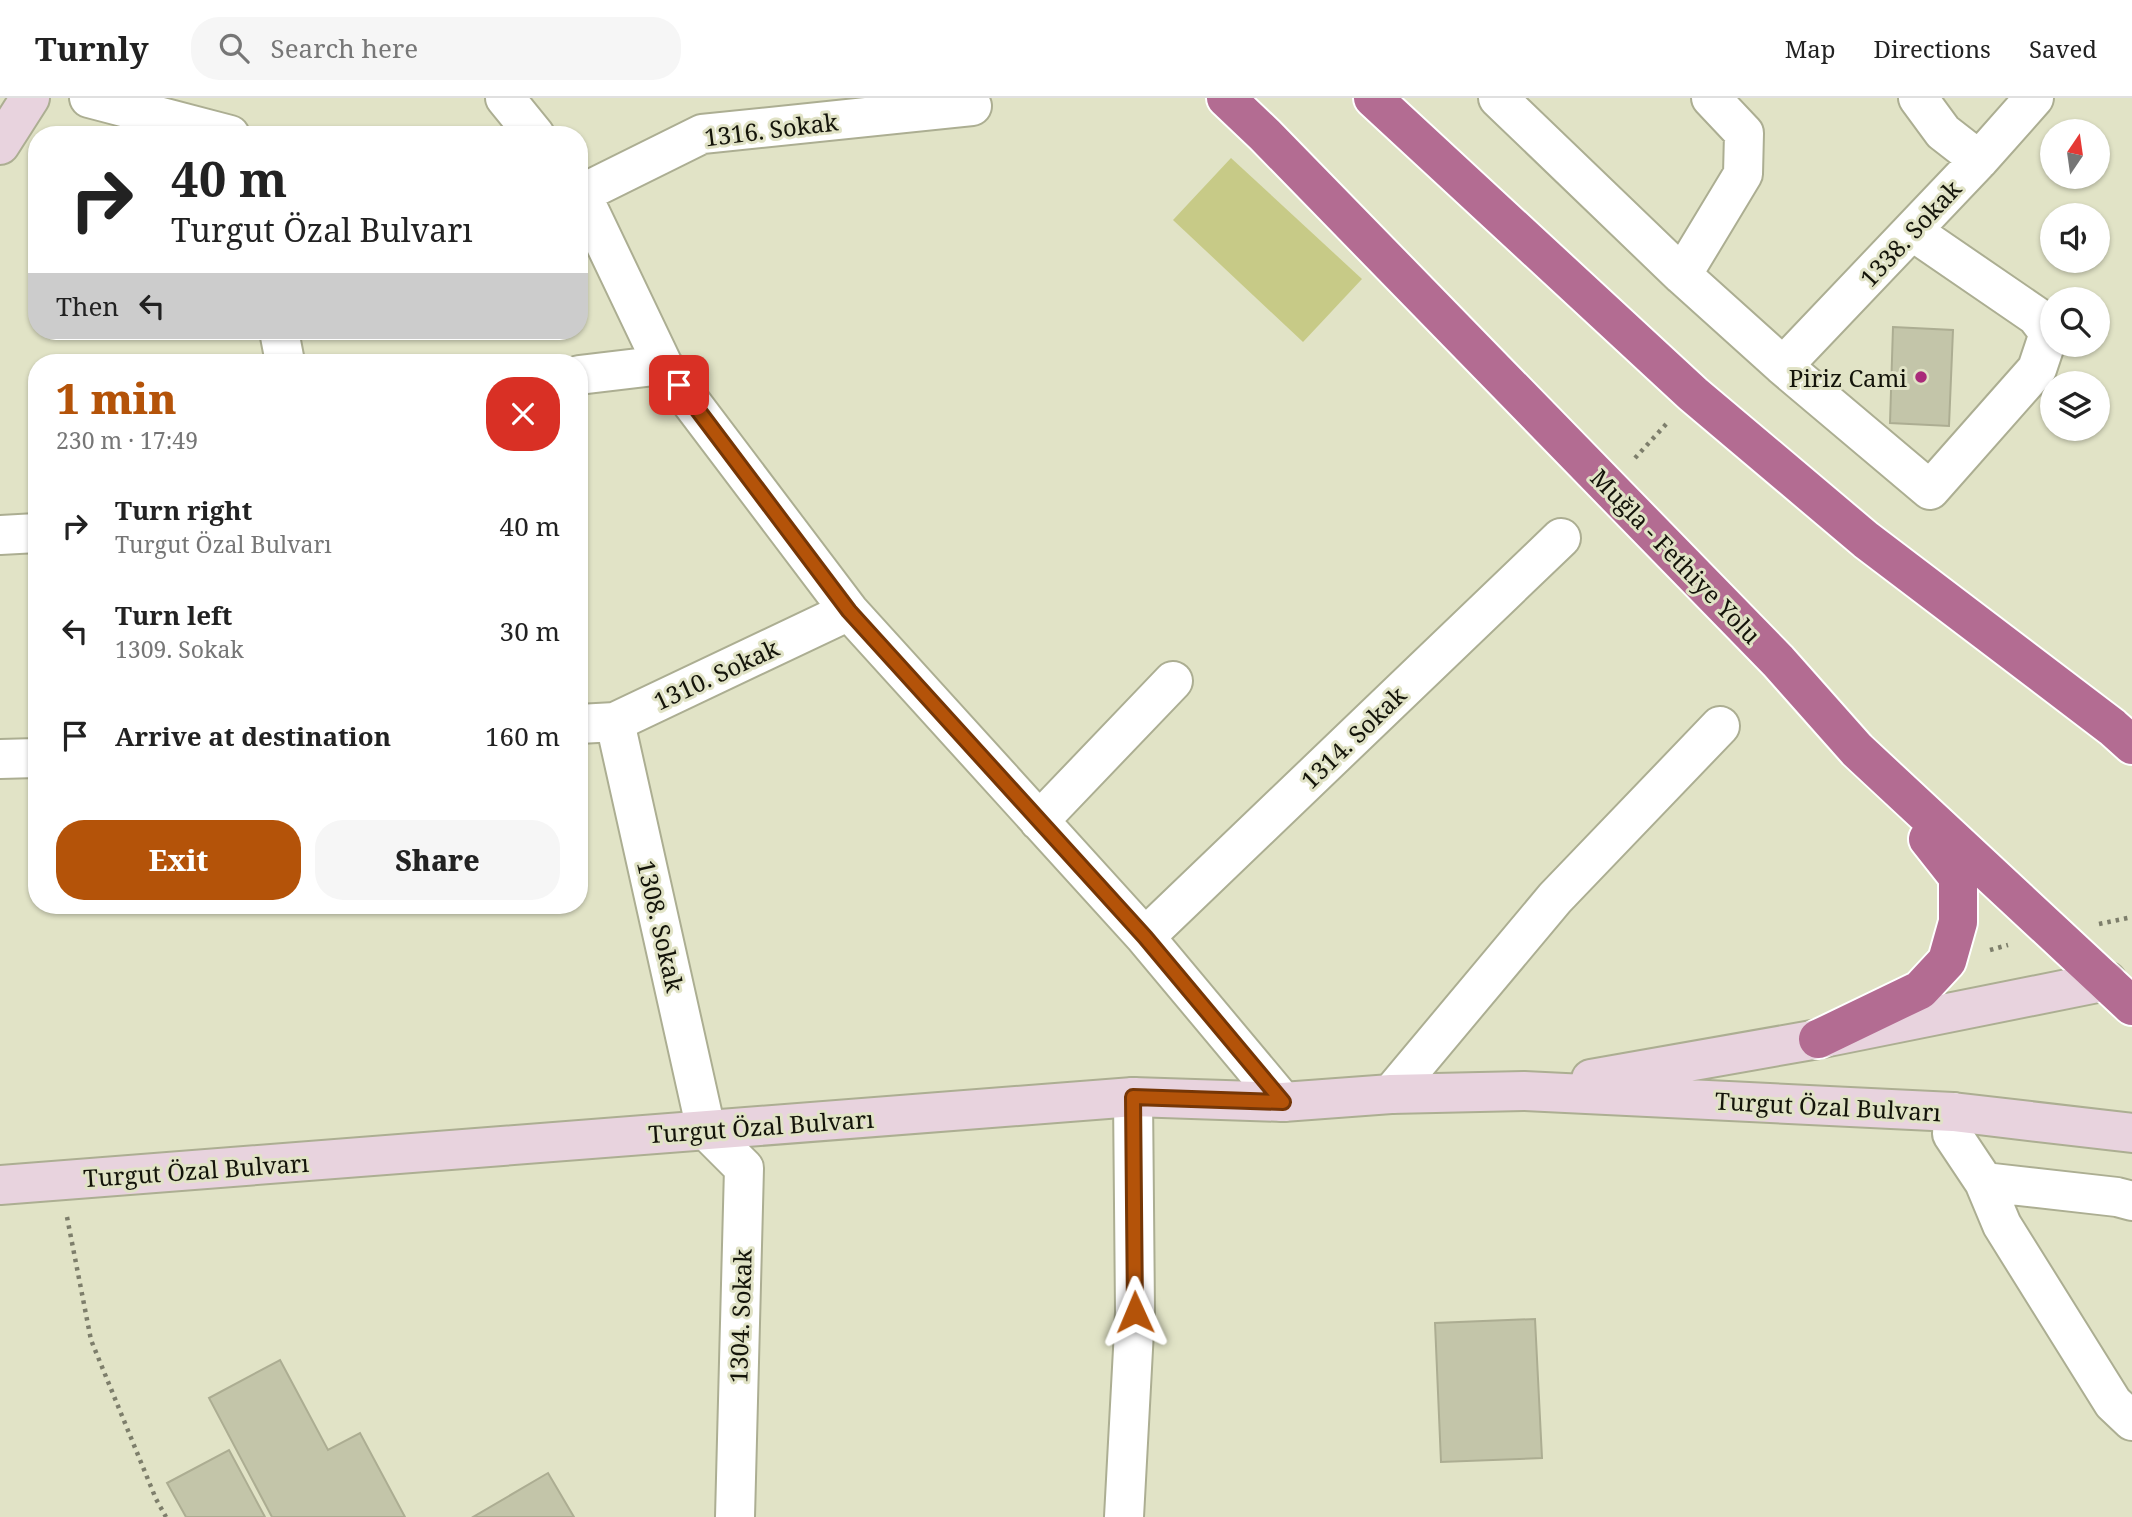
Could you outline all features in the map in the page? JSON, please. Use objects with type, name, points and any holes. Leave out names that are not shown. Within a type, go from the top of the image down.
[{"type":"highway","name":"Muğla - Fethiye Yolu","points":[[1226,98],[1779,661],[1857,750],[2124,988]]},
{"type":"highway","points":[[1373,98],[1693,394],[1867,540],[2132,744]]},
{"type":"highway","points":[[1818,1039],[1920,990],[1947,961],[1958,922],[1958,877],[1857,750]]},
{"type":"main road","points":[[0,145],[30,98]]},
{"type":"main road","name":"Turgut Özal Bulvarı","points":[[1524,1091],[2124,988]]},
{"type":"main road","name":"Turgut Özal Bulvarı","points":[[0,1185],[1133,1097],[1283,1102],[1391,1094],[1524,1091],[1952,1112],[2132,1133]]},
{"type":"street","points":[[89,98],[196,126]]},
{"type":"street","points":[[505,98],[528,126]]},
{"type":"street","points":[[1498,98],[1682,275],[1783,366],[1930,490],[2037,369],[2049,333],[2036,316],[1912,231]]},
{"type":"street","points":[[1682,275],[1743,174],[1744,132],[1711,98]]},
{"type":"street","points":[[1918,98],[1943,132],[1979,160]]},
{"type":"street","name":"1338. Sokak","points":[[1783,366],[1979,160],[2034,98]]},
{"type":"street","name":"1316. Sokak","points":[[588,188],[702,134],[972,106]]},
{"type":"street","points":[[588,206],[663,365],[849,611],[1145,937],[1283,1102]]},
{"type":"street","points":[[588,374],[663,365]]},
{"type":"street","points":[[0,536],[28,534]]},
{"type":"street","name":"1314. Sokak","points":[[1145,937],[1561,538]]},
{"type":"street","name":"1310. Sokak","points":[[597,723],[849,611]]},
{"type":"street","points":[[1039,821],[1173,681]]},
{"type":"street","name":"1308. Sokak","points":[[597,723],[706,1130]]},
{"type":"street","points":[[1391,1094],[1555,898],[1720,726]]},
{"type":"street","points":[[0,760],[28,758]]},
{"type":"street","points":[[1124,1517],[1135,1312],[1133,1097]]},
{"type":"street","points":[[1952,1112],[1952,1134],[1984,1182],[2002,1225],[2113,1403],[2132,1421]]},
{"type":"street","name":"1304. Sokak","points":[[706,1130],[744,1168],[734,1517]]},
{"type":"street","points":[[1984,1182],[2132,1201]]},
{"type":"path","points":[[1609,487],[1693,394]]},
{"type":"path","points":[[60,1181],[91,1340],[156,1499],[166,1517]]},
{"type":"green space","points":[[1231,158],[1362,279],[1303,342],[1173,220]]},
{"type":"building","name":"Piriz Cami","points":[[1893,327],[1953,330],[1949,426],[1890,423]]},
{"type":"building","points":[[1535,1319],[1542,1458],[1441,1462],[1435,1323]]},
{"type":"building","points":[[280,1360],[328,1450],[360,1433],[405,1517],[272,1517],[209,1398]]},
{"type":"building","points":[[229,1450],[265,1517],[186,1517],[167,1483]]},
{"type":"building","points":[[548,1473],[574,1517],[473,1517]]},
{"type":"place","name":"Piriz Cami","points":[[1921,377]]},
{"type":"route","points":[[679,385],[849,611],[1145,937],[1283,1102],[1133,1097],[1135,1312]]}]
